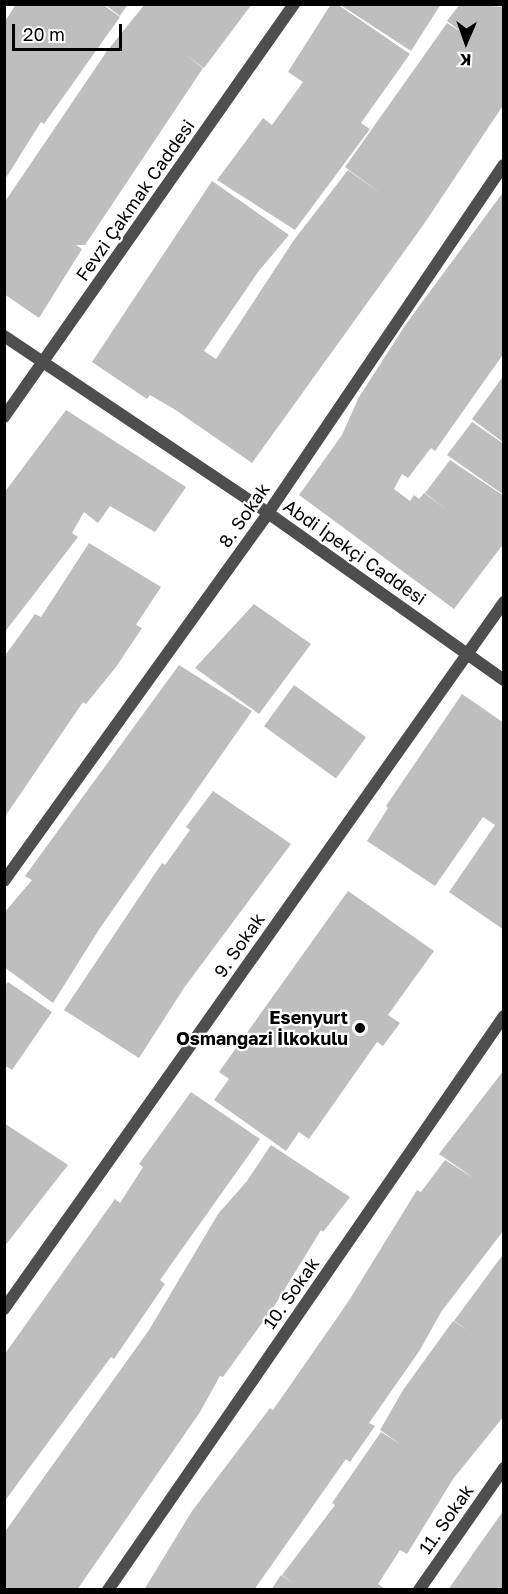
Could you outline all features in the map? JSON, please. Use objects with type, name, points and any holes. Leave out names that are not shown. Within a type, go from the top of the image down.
[{"type":"street","name":"Fevzi Çakmak Caddesi","points":[[4,417],[294,4]]},
{"type":"street","name":"8. Sokak","points":[[4,881],[268,513],[504,165]]},
{"type":"street","name":"Abdi İpekçi Caddesi","points":[[4,336],[268,513],[504,680]]},
{"type":"street","name":"9. Sokak","points":[[4,1309],[504,602]]},
{"type":"street","name":"10. Sokak","points":[[108,1590],[504,1016]]},
{"type":"street","name":"11. Sokak","points":[[419,1590],[504,1468]]},
{"type":"building","points":[[16,4],[102,4],[120,17],[44,124],[41,122],[4,181],[4,23]]},
{"type":"building","points":[[104,4],[128,4],[120,16]]},
{"type":"building","points":[[145,4],[252,4],[204,68],[186,55],[203,68],[85,245],[76,245],[82,249],[39,318],[4,294],[4,203],[107,51]]},
{"type":"building","points":[[331,4],[337,4],[410,54],[361,123],[370,129],[295,230],[217,180],[263,118],[272,125],[303,82],[288,72]]},
{"type":"building","points":[[339,4],[441,4],[411,51]]},
{"type":"building","points":[[460,4],[504,7],[504,104],[424,224],[252,463],[174,409],[150,395],[147,399],[92,362],[212,181],[289,235],[258,272],[204,351],[216,359],[294,240],[348,170],[384,196],[345,167],[447,23],[463,33],[447,21]]},
{"type":"building","points":[[504,191],[504,353],[435,451],[431,448],[408,478],[402,474],[394,489],[410,501],[414,495],[419,499],[424,493],[447,510],[425,493],[450,460],[504,496],[504,543],[454,609],[299,495],[342,435],[359,397],[406,324]]},
{"type":"building","points":[[504,375],[504,443],[472,419]]},
{"type":"building","points":[[66,410],[186,487],[155,532],[110,506],[98,523],[84,512],[72,533],[78,537],[4,633],[4,493]]},
{"type":"building","points":[[472,422],[504,444],[504,495],[447,455]]},
{"type":"building","points":[[89,543],[161,587],[136,625],[142,628],[116,667],[86,704],[83,702],[4,818],[4,657],[35,614],[41,617]]},
{"type":"building","points":[[254,604],[311,644],[259,714],[195,668]]},
{"type":"building","points":[[179,665],[252,711],[100,928],[53,1003],[4,967],[4,913],[32,880],[25,876]]},
{"type":"building","points":[[294,685],[366,737],[336,779],[264,726]]},
{"type":"building","points":[[462,694],[504,723],[504,930],[449,892],[495,825],[483,817],[435,886],[367,841],[388,808],[386,806]]},
{"type":"building","points":[[213,791],[291,844],[184,988],[139,1058],[64,1010],[162,863],[165,865],[190,830],[186,827]]},
{"type":"building","points":[[348,891],[434,951],[388,1015],[400,1023],[383,1046],[377,1042],[309,1139],[299,1132],[286,1151],[214,1100],[229,1079],[219,1072]]},
{"type":"building","points":[[8,982],[52,1012],[12,1070],[4,1065],[4,987]]},
{"type":"building","points":[[504,1070],[504,1230],[441,1312],[420,1350],[369,1423],[375,1426],[350,1462],[346,1459],[254,1590],[144,1590],[192,1511],[270,1408],[273,1410],[348,1302],[417,1190],[421,1192],[445,1160],[475,1179],[439,1154]]},
{"type":"building","points":[[191,1092],[260,1139],[160,1280],[165,1284],[114,1359],[111,1357],[4,1502],[4,1355],[115,1199],[120,1203],[143,1167],[139,1164]]},
{"type":"building","points":[[4,1123],[68,1165],[4,1247]]},
{"type":"building","points":[[271,1145],[350,1197],[323,1232],[321,1230],[275,1305],[223,1377],[220,1376],[200,1412],[77,1590],[4,1590],[4,1533],[149,1330],[218,1214],[247,1181]]},
{"type":"building","points":[[504,1253],[504,1416],[453,1479],[407,1554],[400,1550],[378,1584],[386,1590],[271,1590],[281,1575],[294,1584],[282,1575],[335,1505],[332,1503],[381,1432],[400,1444],[380,1430],[403,1390],[453,1321],[469,1331],[454,1321]]},
{"type":"building","points":[[504,1510],[504,1590],[448,1590],[479,1545]]},
{"type":"place","name":"Esenyurt Osmangazi İlkokulu","points":[[360,1028]]}]
